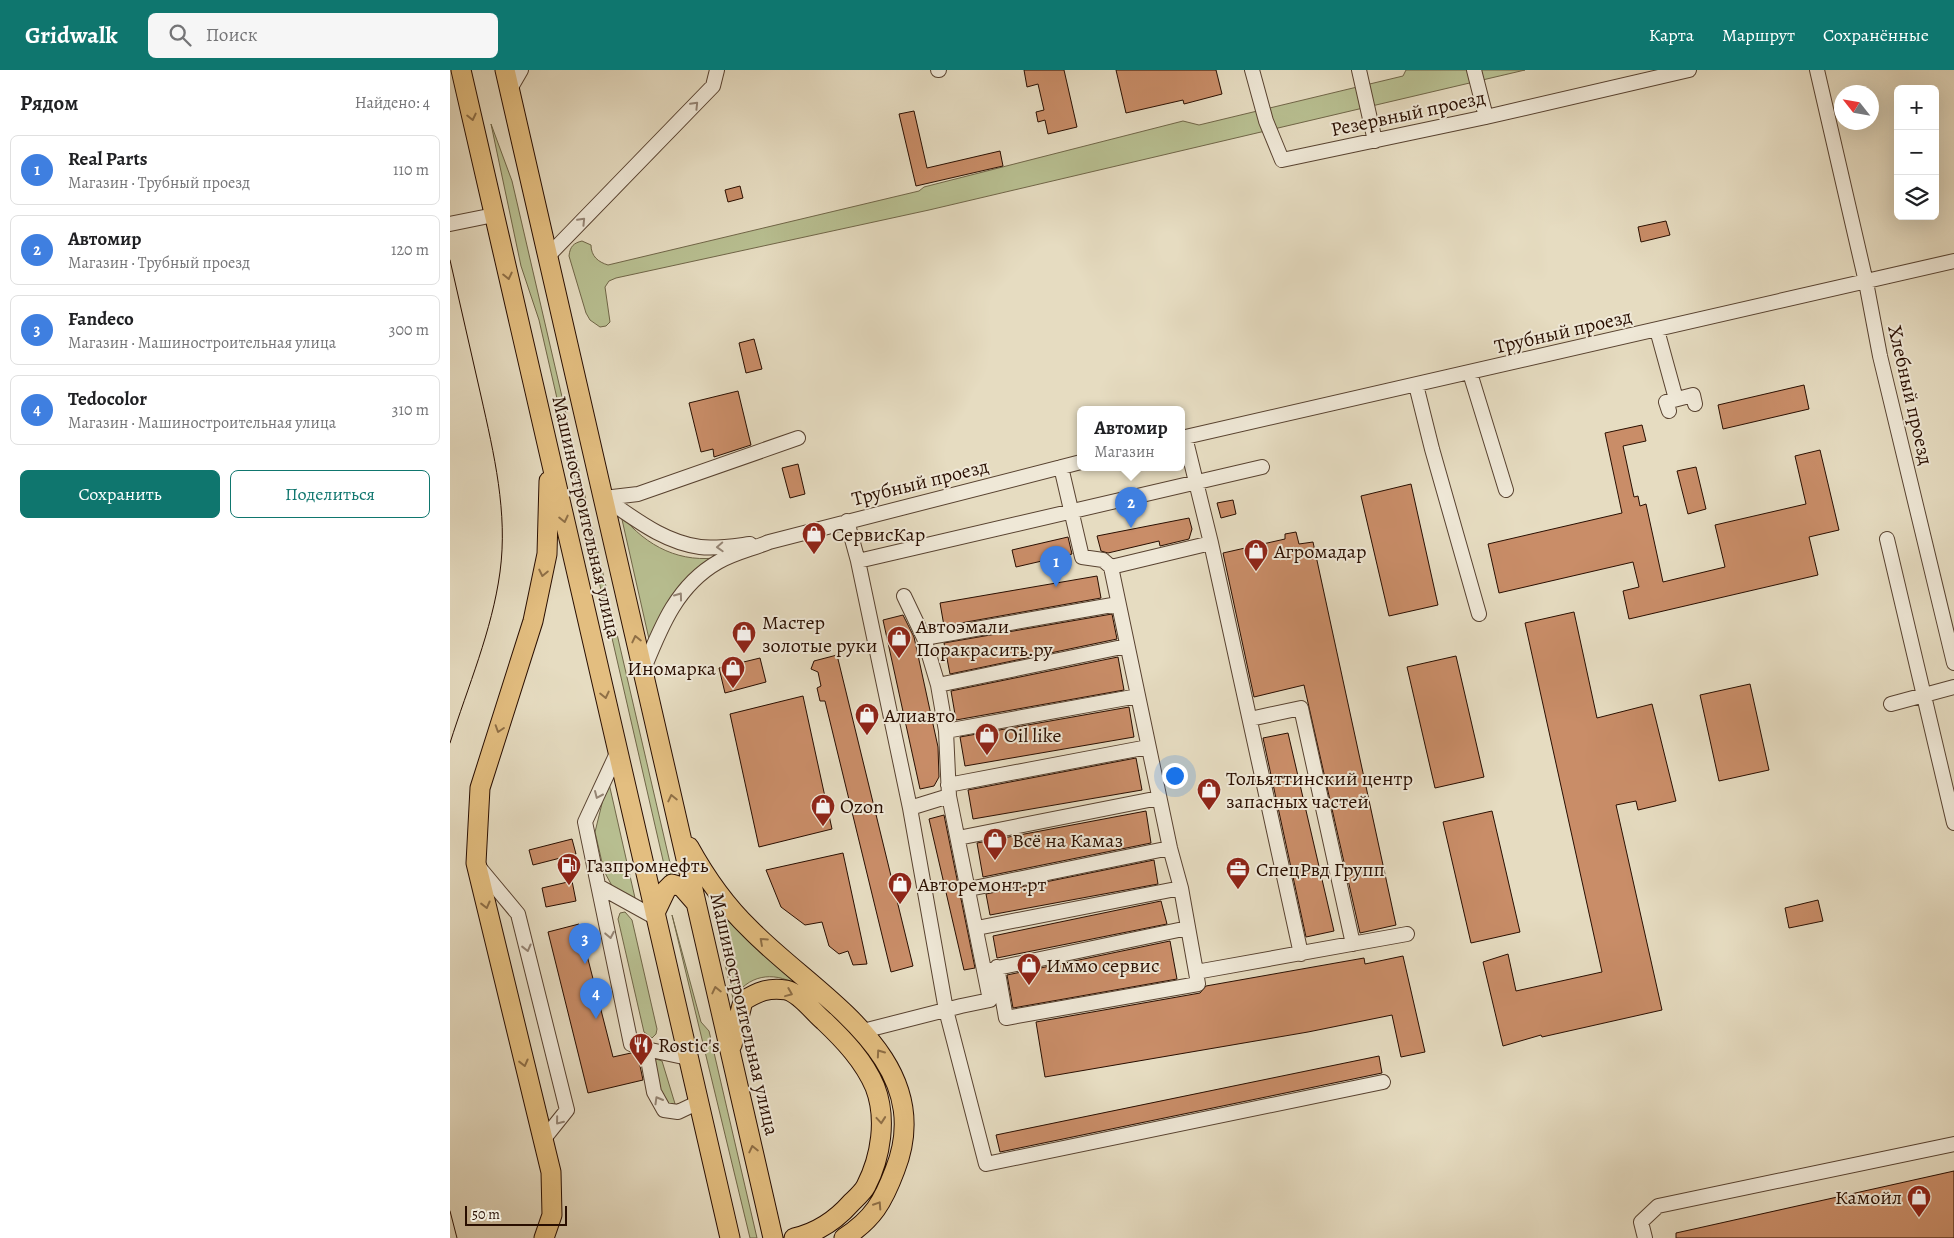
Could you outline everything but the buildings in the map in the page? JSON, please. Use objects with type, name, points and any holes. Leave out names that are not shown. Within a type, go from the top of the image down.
[{"type":"main road","name":"Машиностроительная улица","points":[[461,70],[730,1238]]},
{"type":"main road","name":"Машиностроительная улица","points":[[505,70],[773,1238]]},
{"type":"main road","points":[[544,1238],[552,1215],[550,1172],[476,863],[480,788],[533,621],[547,554],[550,454]]},
{"type":"main road","points":[[680,830],[698,862],[730,907],[750,930],[864,1031],[883,1056],[898,1089],[905,1120],[904,1145],[887,1191],[877,1208],[863,1226],[844,1238]]},
{"type":"main road","points":[[656,915],[666,890],[672,884],[682,886],[697,904]]},
{"type":"main road","points":[[730,1051],[743,1002],[758,992],[773,989],[788,990],[845,1041],[875,1087],[882,1121],[878,1152],[866,1187],[841,1214],[809,1235],[794,1238]]},
{"type":"street","points":[[510,89],[521,70]]},
{"type":"street","points":[[548,256],[713,86],[717,70]]},
{"type":"street","name":"Резервный проезд","points":[[1252,70],[1266,121],[1282,160],[1486,117],[1652,74],[1689,70]]},
{"type":"street","points":[[1359,70],[1375,140]]},
{"type":"street","points":[[1474,70],[1486,117]]},
{"type":"street","name":"Хлебный проезд","points":[[1818,70],[1866,282],[1880,356],[1954,663]]},
{"type":"street","points":[[450,224],[494,215]]},
{"type":"street","name":"Трубный проезд","points":[[1185,438],[1954,261]]},
{"type":"street","points":[[1658,330],[1672,405],[1692,395],[1695,404]]},
{"type":"street","points":[[1470,373],[1506,490]]},
{"type":"street","points":[[1416,385],[1432,449],[1479,614]]},
{"type":"street","points":[[604,498],[638,494],[798,438]]},
{"type":"street","points":[[1185,445],[1212,543],[1301,954]]},
{"type":"street","name":"Трубный проезд","points":[[768,542],[1077,463]]},
{"type":"street","points":[[904,596],[924,638],[938,685],[946,731],[948,791],[977,928],[1006,1018],[1198,984],[1181,888],[1159,798],[1111,567],[1103,560],[1082,557],[1060,467]]},
{"type":"street","points":[[858,561],[1262,467]]},
{"type":"street","points":[[604,498],[651,531],[675,541],[700,547],[768,542]]},
{"type":"street","points":[[847,521],[858,561],[910,808],[946,1010],[986,1164],[1383,1082]]},
{"type":"street","points":[[1887,539],[1954,823]]},
{"type":"street","points":[[643,671],[662,623],[681,593],[700,574],[719,562],[768,542]]},
{"type":"street","points":[[1111,567],[1212,543]]},
{"type":"street","points":[[924,638],[1118,604]]},
{"type":"street","points":[[938,685],[1128,646]]},
{"type":"street","points":[[1891,704],[1954,687]]},
{"type":"street","points":[[946,731],[1138,696]]},
{"type":"street","points":[[1250,719],[1301,708],[1353,944]]},
{"type":"street","points":[[910,808],[948,791],[1148,746]]},
{"type":"street","points":[[618,750],[585,822],[632,1044],[688,1058]]},
{"type":"street","points":[[958,838],[1159,798]]},
{"type":"street","points":[[968,888],[1170,848]]},
{"type":"street","points":[[476,863],[518,914],[565,1101],[567,1110],[543,1140]]},
{"type":"street","points":[[600,887],[656,915]]},
{"type":"street","points":[[977,928],[1181,888]]},
{"type":"street","points":[[991,969],[1188,928]]},
{"type":"street","points":[[1196,972],[1406,934]]},
{"type":"street","points":[[864,1031],[990,1000],[991,969]]},
{"type":"street","points":[[646,1049],[654,1092],[664,1110],[678,1112],[699,1102]]},
{"type":"street","points":[[1645,1238],[1641,1222],[1658,1206],[1954,1144]]},
{"type":"green space","points":[[1406,70],[1525,70],[929,210],[616,278],[609,281],[605,287],[610,322],[606,326],[600,327],[590,320],[586,313],[569,256],[573,246],[582,241],[591,245],[592,252],[596,258],[608,265],[919,191],[924,187],[1183,121],[1199,125],[1403,76]]},
{"type":"green space","points":[[491,124],[512,181],[674,880],[668,882],[539,320],[521,266]]},
{"type":"green space","points":[[621,515],[642,536],[666,551],[693,558],[722,557],[696,575],[678,591],[664,610],[649,639]]},
{"type":"green space","points":[[608,779],[635,898],[620,893],[611,884],[604,871],[595,832]]},
{"type":"green space","points":[[712,907],[797,982],[796,984],[778,977],[761,978],[753,980],[746,985],[733,999]]},
{"type":"green space","points":[[625,912],[632,920],[657,1029],[656,1034],[652,1038],[644,1032],[618,919],[620,913]]},
{"type":"green space","points":[[672,915],[701,1022],[709,1031],[757,1238],[750,1238]]},
{"type":"green space","points":[[653,1058],[662,1061],[676,1107],[670,1104],[661,1094],[656,1079]]},
{"type":"tram line","points":[[450,260],[491,440],[501,506],[502,528],[500,572],[491,616],[450,743]]},
{"type":"tram line","points":[[450,1211],[457,1238]]},
{"type":"place","name":"Автомир","points":[[1131,528]]},
{"type":"place","name":"СервисКар","points":[[814,555]]},
{"type":"place","name":"Агромадар","points":[[1256,572]]},
{"type":"place","name":"Real Parts","points":[[1056,587]]},
{"type":"place","name":"Мастер золотые руки","points":[[744,654]]},
{"type":"place","name":"Автоэмали Поракрасить.ру","points":[[899,659]]},
{"type":"place","name":"Иномарка","points":[[733,689]]},
{"type":"place","name":"Алиавто","points":[[867,736]]},
{"type":"place","name":"Oil like","points":[[987,756]]},
{"type":"place","name":"Тольяттинский центр запасных частей","points":[[1209,811]]},
{"type":"place","name":"Ozon","points":[[823,827]]},
{"type":"place","name":"Всё на Камаз","points":[[995,861]]},
{"type":"place","name":"Газпромнефть","points":[[569,886]]},
{"type":"place","name":"СпецРвд Групп","points":[[1238,890]]},
{"type":"place","name":"Авторемонт.рт","points":[[900,905]]},
{"type":"place","name":"Fandeco","points":[[585,964]]},
{"type":"place","name":"Иммо сервис","points":[[1029,986]]},
{"type":"place","name":"Tedocolor","points":[[596,1019]]},
{"type":"place","name":"Rostic's","points":[[641,1066]]},
{"type":"place","name":"Камойл","points":[[1919,1218]]}]
